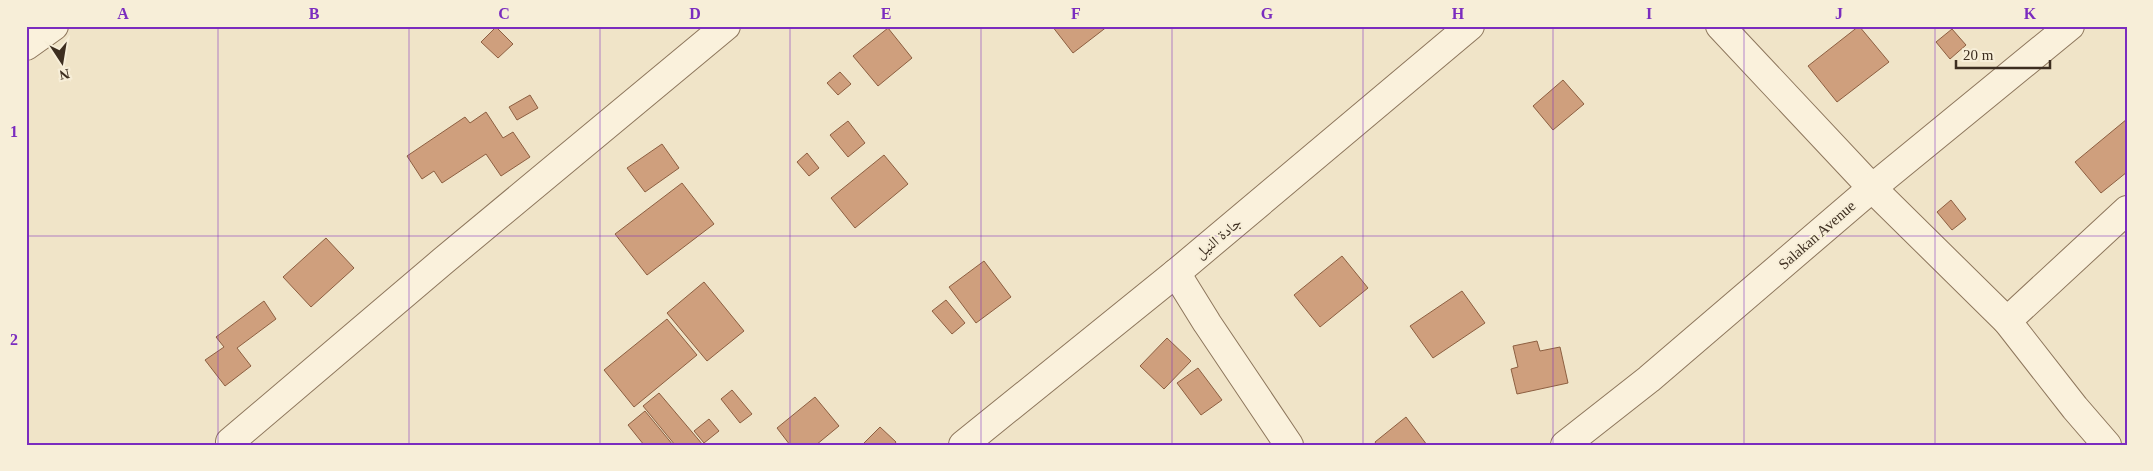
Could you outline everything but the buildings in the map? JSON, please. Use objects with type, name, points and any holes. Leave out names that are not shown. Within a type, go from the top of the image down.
[{"type":"street","points":[[26,46],[54,26]]},
{"type":"street","points":[[230,442],[443,261],[726,26]]},
{"type":"street","name":"جادة النيل","points":[[963,445],[1176,273],[1470,26]]},
{"type":"street","points":[[1720,26],[1872,188],[2007,321],[2075,408],[2107,445]]},
{"type":"street","name":"Salakan Avenue","points":[[1565,445],[1649,379],[1872,188],[2070,26]]},
{"type":"street","points":[[2007,321],[2127,210]]},
{"type":"street","points":[[1176,273],[1207,323],[1289,445]]}]
